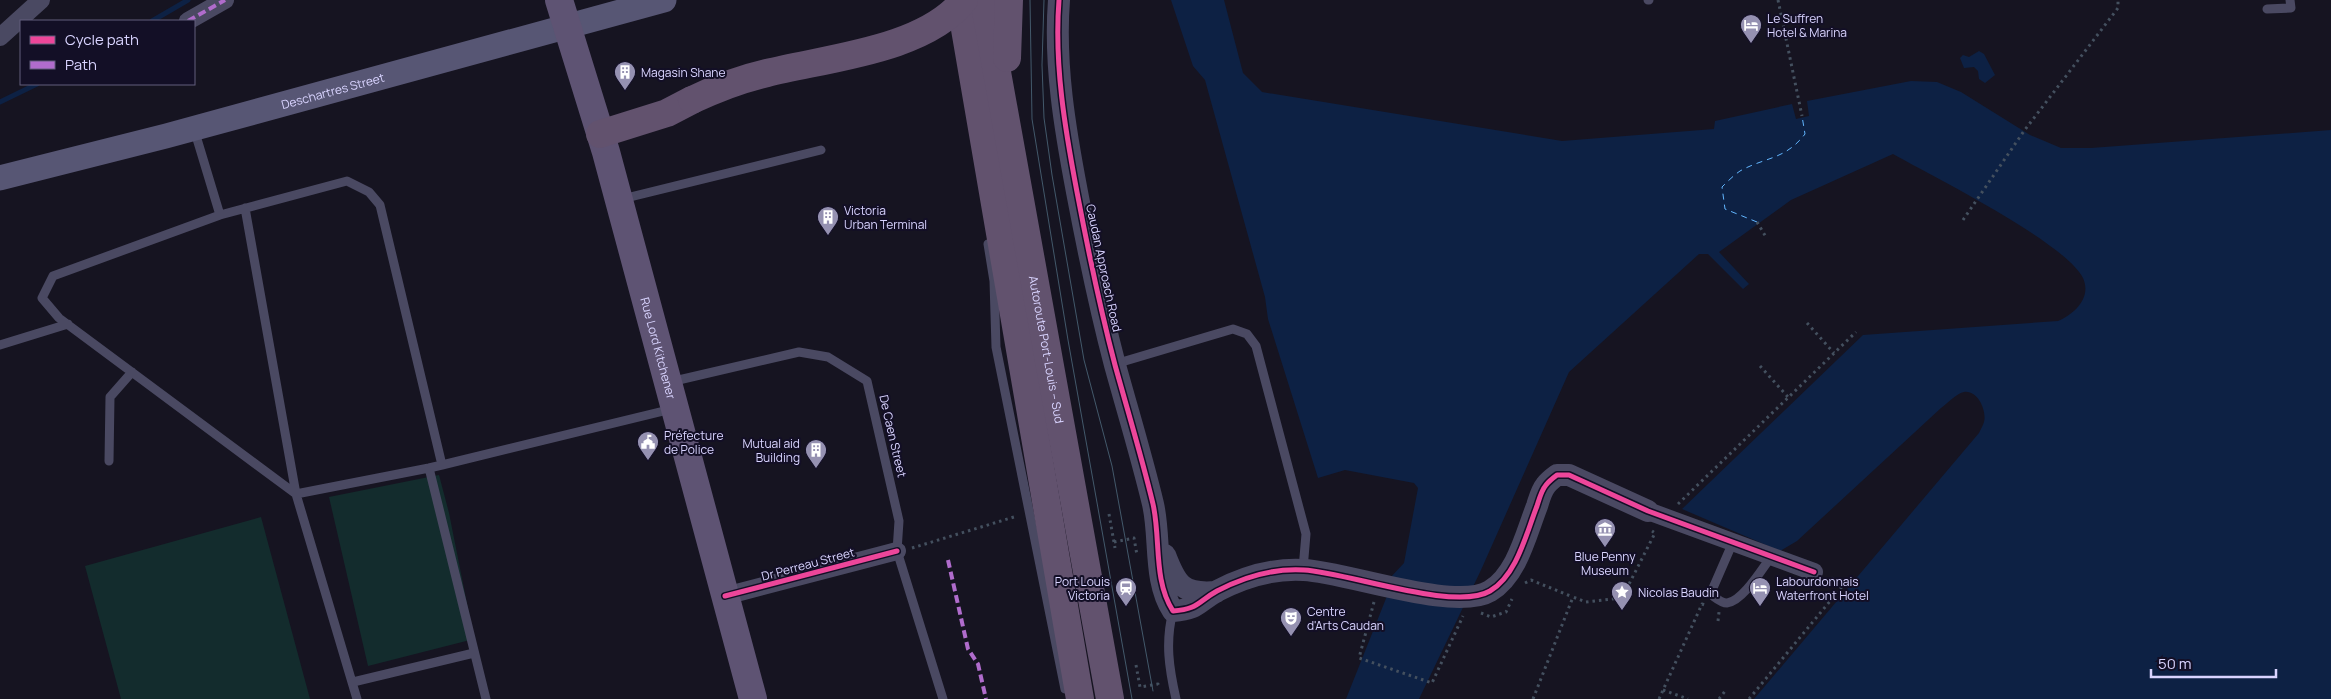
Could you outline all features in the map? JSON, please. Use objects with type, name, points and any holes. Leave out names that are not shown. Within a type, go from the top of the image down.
[{"type":"highway","points":[[950,0],[958,48],[981,124]]},
{"type":"highway","points":[[960,0],[1080,699]]},
{"type":"highway","points":[[600,134],[667,113],[733,82],[909,40],[945,20],[964,0]]},
{"type":"highway","name":"Autoroute Port-Louis – Sud","points":[[984,0],[1052,387],[1110,699]]},
{"type":"highway","points":[[1008,130],[1007,34],[1010,0]]},
{"type":"main road","name":"Rue Lord Kitchener","points":[[560,0],[600,134],[667,382],[676,408],[753,699]]},
{"type":"main road","name":"Deschartres Street","points":[[0,178],[194,128],[664,0]]},
{"type":"street","points":[[0,37],[42,0]]},
{"type":"street","points":[[190,20],[225,0]]},
{"type":"street","name":"Caudan Approach Road","points":[[1059,0],[1061,82],[1070,156],[1096,285],[1153,506],[1158,535]]},
{"type":"street","points":[[1158,535],[1162,586],[1166,600],[1173,611],[1188,610],[1200,605],[1216,592],[1262,572],[1303,569],[1336,574],[1381,586],[1470,602],[1491,590],[1505,576],[1519,554],[1545,486],[1557,475],[1569,475],[1648,510],[1814,572]]},
{"type":"street","points":[[1158,535],[1174,580],[1185,589],[1197,592],[1216,592]]},
{"type":"street","name":"Dr Perreau Street","points":[[725,596],[897,551]]},
{"type":"lane","points":[[2267,9],[2291,8],[2290,0]]},
{"type":"lane","points":[[194,128],[220,215]]},
{"type":"lane","points":[[618,200],[821,150]]},
{"type":"lane","points":[[442,465],[380,205],[369,192],[347,181],[220,215],[53,276],[42,298],[68,324],[296,494],[430,468],[676,408]]},
{"type":"lane","points":[[245,208],[296,494],[357,699]]},
{"type":"lane","points":[[986,233],[994,281],[996,347],[1067,699]]},
{"type":"lane","points":[[0,345],[68,324]]},
{"type":"lane","points":[[1115,364],[1233,329],[1246,334],[1256,346],[1306,534],[1303,569]]},
{"type":"lane","name":"De Caen Street","points":[[667,382],[799,352],[828,357],[867,381],[899,521],[897,551],[944,699]]},
{"type":"lane","points":[[109,461],[110,396],[132,372]]},
{"type":"lane","points":[[430,468],[486,699]]},
{"type":"lane","points":[[1732,542],[1713,588],[1713,596],[1721,602],[1728,603],[1738,598],[1771,557]]},
{"type":"lane","points":[[1174,580],[1173,611],[1167,645],[1168,666],[1176,699]]},
{"type":"lane","points":[[353,682],[474,653]]},
{"type":"path","points":[[1778,0],[1802,116]]},
{"type":"path","points":[[1962,220],[2024,131],[2118,8],[2118,0]]},
{"type":"path","points":[[1757,222],[1766,237]]},
{"type":"path","points":[[1807,323],[1834,353]]},
{"type":"path","points":[[1673,510],[1856,332]]},
{"type":"path","points":[[1760,366],[1788,397]]},
{"type":"path","points":[[1517,588],[1531,580],[1586,602],[1622,598],[1655,533],[1641,525],[1648,510]]},
{"type":"path","points":[[1109,514],[1115,548]]},
{"type":"path","points":[[897,551],[1014,518]]},
{"type":"path","points":[[1114,542],[1134,538]]},
{"type":"path","points":[[1749,699],[1845,583],[1814,572]]},
{"type":"path","points":[[1381,586],[1359,658],[1432,683],[1470,602],[1491,617],[1506,612],[1514,596]]},
{"type":"path","points":[[1532,699],[1573,596]]},
{"type":"path","points":[[1659,699],[1702,604],[1719,611]]},
{"type":"path","points":[[1136,665],[1140,687],[1158,684]]},
{"type":"path","points":[[1663,690],[1688,699]]},
{"type":"path","points":[[1719,699],[1725,691]]},
{"type":"green space","points":[[439,475],[449,513],[474,639],[368,666],[329,497]]},
{"type":"green space","points":[[261,517],[310,699],[121,699],[85,566]]},
{"type":"water","points":[[1171,0],[1224,0],[1243,73],[1262,92],[1562,141],[1714,129],[1715,121],[1792,104],[1796,119],[1809,116],[1807,101],[1911,81],[1937,82],[1961,92],[2030,135],[2061,148],[2091,148],[2331,130],[2331,699],[1754,699],[1979,433],[1985,417],[1983,407],[1977,398],[1969,392],[1955,396],[1797,541],[1780,551],[1682,509],[1863,335],[2058,321],[2075,310],[2083,299],[2085,292],[2083,278],[2071,263],[2051,247],[1966,193],[1893,154],[1791,200],[1719,252],[1749,284],[1743,289],[1708,254],[1699,254],[1569,372],[1481,570],[1419,699],[1346,699],[1387,596],[1390,578],[1404,563],[1418,488],[1414,483],[1345,470],[1318,478],[1268,319],[1265,297],[1205,80],[1193,66]]},
{"type":"water","points":[[1979,51],[1984,54],[1995,75],[1985,83],[1979,79],[1978,71],[1974,67],[1964,68],[1960,58],[1963,55],[1969,57]]},
{"type":"waterway","points":[[154,20],[188,0]]},
{"type":"waterway","points":[[0,102],[35,85]]},
{"type":"ferry route","points":[[1757,222],[1725,209],[1722,187],[1740,171],[1790,149],[1805,134],[1802,116]]},
{"type":"tram line","points":[[1030,0],[1032,119],[1068,340],[1132,699]]},
{"type":"tram line","points":[[1044,0],[1042,65],[1044,118],[1052,175],[1084,360],[1112,466],[1153,691]]},
{"type":"marked path","points":[[190,20],[225,0]]},
{"type":"marked path","points":[[948,560],[968,649],[978,664],[986,699]]},
{"type":"cycle path","points":[[1059,0],[1059,72],[1068,144],[1094,279],[1115,365],[1153,504],[1160,573],[1167,599],[1173,611],[1193,607],[1217,591],[1259,574],[1281,570],[1323,572],[1400,589],[1452,597],[1474,596],[1490,591],[1499,584],[1514,564],[1520,553],[1540,496],[1548,482],[1557,475],[1569,475],[1648,511],[1814,572]]},
{"type":"cycle path","points":[[725,596],[897,551]]},
{"type":"place","name":"Le Suffren Hotel & Marina","points":[[1751,44]]},
{"type":"place","name":"Magasin Shane","points":[[625,91]]},
{"type":"place","name":"Victoria Urban Terminal","points":[[828,236]]},
{"type":"place","name":"Préfecture de Police","points":[[648,461]]},
{"type":"place","name":"Mutual aid Building","points":[[816,469]]},
{"type":"place","name":"Blue Penny Museum","points":[[1605,548]]},
{"type":"place","name":"Port Louis Victoria","points":[[1126,607]]},
{"type":"place","name":"Labourdonnais Waterfront Hotel","points":[[1760,607]]},
{"type":"place","name":"Nicolas Baudin","points":[[1622,611]]},
{"type":"place","name":"Centre d'Arts Caudan","points":[[1291,637]]}]
